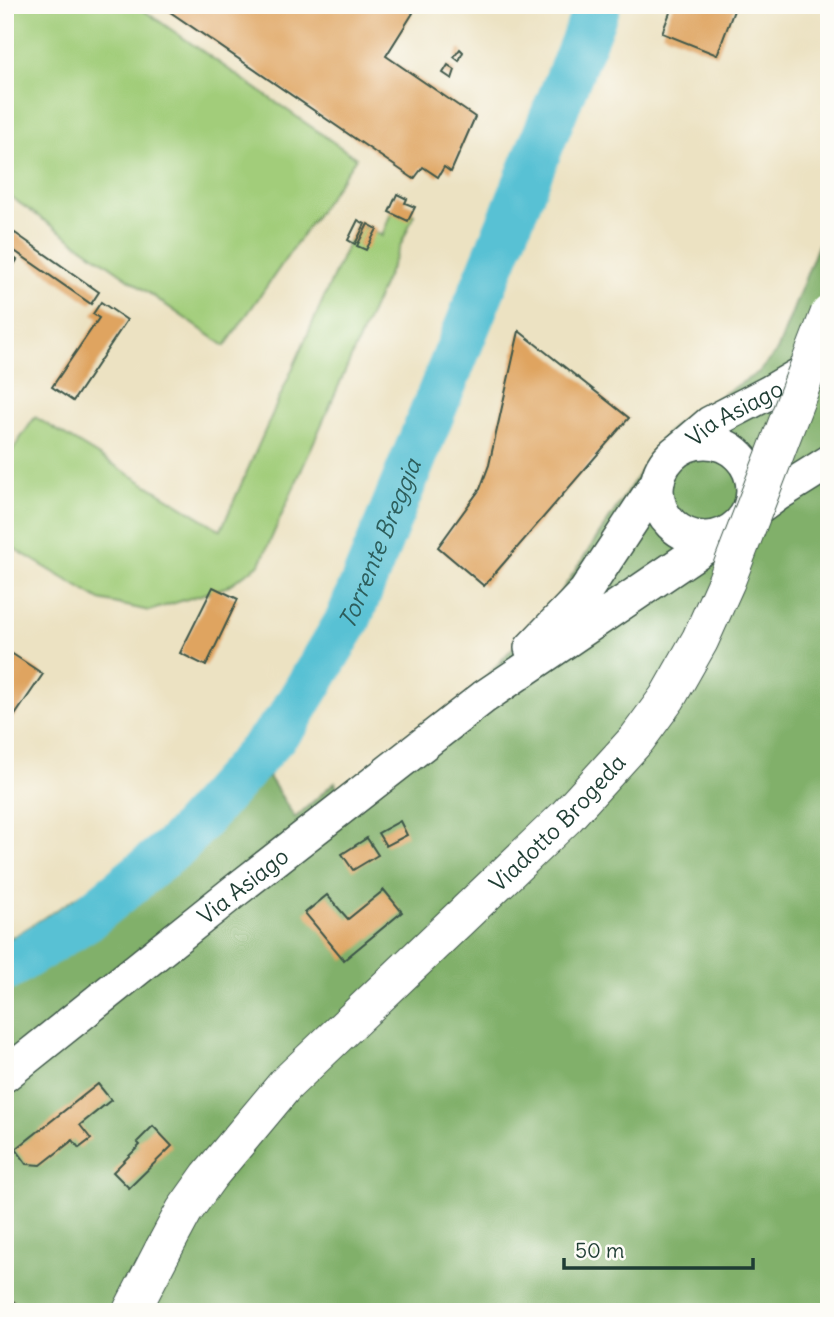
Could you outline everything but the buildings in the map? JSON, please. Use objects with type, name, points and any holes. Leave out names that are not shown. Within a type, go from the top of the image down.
[{"type":"main road","name":"Viadotto Brogeda","points":[[131,1312],[184,1211],[209,1176],[286,1084],[566,817],[610,771],[652,718],[700,639],[726,582],[829,314]]},
{"type":"main road","name":"Viadotto Brogeda","points":[[138,1312],[163,1250]]},
{"type":"street","name":"Via Asiago","points":[[679,449],[710,424],[829,357]]},
{"type":"street","points":[[710,442],[721,444],[737,453],[750,472],[754,496],[733,527],[710,538],[690,536],[670,523],[660,505],[658,481],[664,465],[679,449],[694,443],[710,442]]},
{"type":"street","name":"Via Asiago","points":[[5,1075],[234,891],[484,697],[778,494],[829,462]]},
{"type":"street","name":"Via Asiago","points":[[484,697],[585,592],[658,481]]},
{"type":"green space","points":[[5,5],[136,5],[356,158],[225,346],[5,193]]},
{"type":"green space","points":[[394,205],[414,215],[260,564],[226,587],[149,611],[100,600],[5,543],[5,461],[35,417],[221,530],[357,223],[382,236]]},
{"type":"green space","points":[[829,217],[829,1312],[5,1312],[5,939],[15,936],[269,777],[295,818],[335,782],[338,796],[468,697],[553,604],[662,439],[677,423],[759,372],[777,351]]},
{"type":"waterway","name":"Torrente Breggia","points":[[5,969],[86,919],[179,843],[288,720],[348,620],[598,5]]}]
